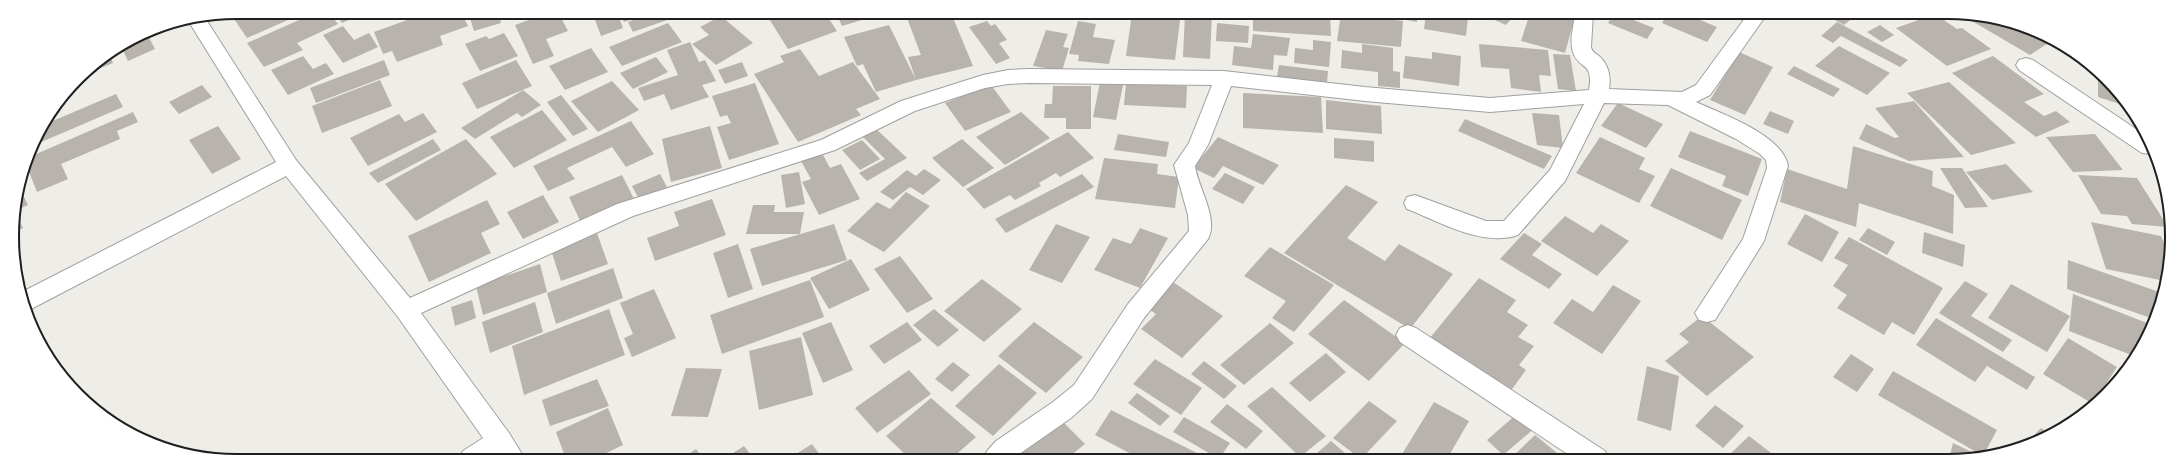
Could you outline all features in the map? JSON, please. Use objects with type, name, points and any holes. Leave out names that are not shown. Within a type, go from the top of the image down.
[{"type":"street","points":[[1415,203],[1485,230],[1510,229],[1558,175],[1598,96],[1601,76],[1594,62],[1583,54],[1581,47],[1584,19]]},
{"type":"street","points":[[406,310],[625,210],[828,145],[908,106],[983,82],[1008,77],[1029,76],[1224,78],[1366,94],[1490,105],[1598,96],[1684,99],[1703,90],[1754,19]]},
{"type":"street","points":[[198,22],[289,165],[406,310],[506,450],[491,454]]},
{"type":"street","points":[[2026,65],[2145,145]]},
{"type":"street","points":[[1001,454],[1062,410],[1083,392],[1136,311],[1200,233],[1201,220],[1185,179],[1184,165],[1198,145],[1224,78]]},
{"type":"street","points":[[1672,99],[1757,142],[1770,151],[1778,162],[1778,170],[1754,241],[1707,313]]},
{"type":"street","points":[[28,299],[289,165]]},
{"type":"street","points":[[1408,335],[1588,454]]},
{"type":"building","points":[[234,19],[290,19],[247,38]]},
{"type":"building","points":[[301,19],[334,19],[338,24],[297,43],[303,50],[264,67],[247,43]]},
{"type":"building","points":[[339,19],[351,19],[342,23]]},
{"type":"building","points":[[410,19],[464,19],[468,26],[440,36],[443,45],[397,62],[392,51],[383,54],[374,32]]},
{"type":"building","points":[[470,19],[500,19],[501,23],[474,31]]},
{"type":"building","points":[[532,19],[562,19],[568,31],[546,39],[554,56],[533,64],[515,25]]},
{"type":"building","points":[[595,19],[620,19],[623,28],[601,36]]},
{"type":"building","points":[[622,19],[633,19],[624,22]]},
{"type":"building","points":[[636,19],[670,19],[633,32],[628,22]]},
{"type":"building","points":[[715,19],[725,19],[753,43],[716,65],[692,44],[709,35],[700,27]]},
{"type":"building","points":[[769,19],[829,19],[837,31],[788,49]]},
{"type":"building","points":[[839,19],[865,19],[842,26]]},
{"type":"building","points":[[907,19],[953,19],[973,66],[916,80],[908,57],[921,55]]},
{"type":"building","points":[[1131,19],[1180,19],[1175,60],[1126,56]]},
{"type":"building","points":[[1185,19],[1212,19],[1210,59],[1183,57]]},
{"type":"building","points":[[1330,19],[1331,36],[1253,31],[1253,20]]},
{"type":"building","points":[[1340,19],[1388,19],[1403,21],[1401,47],[1337,41]]},
{"type":"building","points":[[1401,19],[1417,19],[1417,22]]},
{"type":"building","points":[[1425,19],[1468,19],[1466,36],[1424,29]]},
{"type":"building","points":[[1492,19],[1511,19],[1506,25]]},
{"type":"building","points":[[1528,19],[1574,19],[1565,53],[1521,41]]},
{"type":"building","points":[[1610,19],[1631,19],[1654,28],[1647,39],[1608,23]]},
{"type":"building","points":[[1665,19],[1698,19],[1717,27],[1707,42],[1662,23]]},
{"type":"building","points":[[1833,19],[1851,19],[1844,25]]},
{"type":"building","points":[[1921,19],[1942,19],[1957,29],[1962,28],[1991,49],[1947,66],[1896,28]]},
{"type":"building","points":[[1971,20],[2004,26],[2048,43],[2030,55]]},
{"type":"building","points":[[987,21],[991,26],[995,24],[1007,40],[999,43],[1010,58],[996,64],[969,27]]},
{"type":"building","points":[[1078,21],[1096,24],[1093,37],[1115,40],[1109,64],[1078,61],[1079,55],[1069,54]]},
{"type":"building","points":[[1837,22],[1908,60],[1900,67],[1841,36],[1833,43],[1821,36]]},
{"type":"building","points":[[668,23],[682,42],[622,66],[609,47]]},
{"type":"building","points":[[1217,23],[1249,26],[1248,43],[1216,41]]},
{"type":"building","points":[[889,25],[916,80],[876,92],[863,64],[857,66],[844,37]]},
{"type":"building","points":[[1880,25],[1894,35],[1882,42],[1867,32]]},
{"type":"building","points":[[343,26],[354,40],[369,33],[378,47],[343,63],[323,35]]},
{"type":"building","points":[[1046,30],[1068,34],[1063,47],[1069,48],[1062,71],[1033,66]]},
{"type":"building","points":[[504,33],[518,56],[480,71],[465,44],[486,36],[489,39]]},
{"type":"building","points":[[1253,34],[1290,38],[1287,56],[1274,55],[1273,70],[1232,65],[1234,46],[1251,48]]},
{"type":"building","points":[[149,38],[155,49],[128,61],[123,51]]},
{"type":"building","points":[[1313,40],[1331,42],[1329,67],[1294,63],[1295,48],[1313,50]]},
{"type":"building","points":[[690,42],[699,62],[705,60],[716,81],[702,85],[709,97],[671,110],[664,94],[644,101],[638,88],[678,75],[667,50]]},
{"type":"building","points":[[1362,44],[1393,48],[1393,71],[1400,72],[1400,88],[1378,86],[1378,72],[1341,68],[1342,50],[1362,53]]},
{"type":"building","points":[[1479,44],[1548,50],[1551,76],[1539,75],[1541,92],[1511,88],[1509,69],[1481,67]]},
{"type":"building","points":[[1839,46],[1890,73],[1867,95],[1815,66]]},
{"type":"building","points":[[591,48],[608,72],[565,90],[549,66]]},
{"type":"building","points":[[800,49],[819,76],[853,62],[880,99],[856,109],[861,115],[798,142],[754,74],[784,62],[780,56]]},
{"type":"building","points":[[1432,52],[1461,56],[1459,86],[1403,78],[1405,56],[1432,59]]},
{"type":"building","points":[[1739,52],[1773,67],[1745,115],[1710,100]]},
{"type":"building","points":[[1553,54],[1570,55],[1576,91],[1558,89]]},
{"type":"building","points":[[303,56],[313,69],[326,63],[334,74],[288,95],[271,70]]},
{"type":"building","points":[[1993,56],[2044,94],[2024,102],[2044,116],[2056,111],[2070,122],[2036,137],[1952,73]]},
{"type":"building","points":[[656,57],[668,72],[633,89],[620,73]]},
{"type":"building","points":[[111,59],[113,63],[98,69]]},
{"type":"building","points":[[384,60],[390,75],[316,103],[310,88]]},
{"type":"building","points":[[516,60],[532,86],[477,109],[462,83]]},
{"type":"building","points":[[742,62],[748,76],[725,84],[718,70]]},
{"type":"building","points":[[1279,65],[1328,71],[1327,83],[1277,77]]},
{"type":"building","points":[[1794,66],[1840,89],[1833,97],[1787,74]]},
{"type":"building","points":[[380,80],[392,106],[322,133],[312,106]]},
{"type":"building","points":[[2098,80],[2120,104],[2098,97]]},
{"type":"building","points":[[612,81],[639,110],[598,132],[571,101]]},
{"type":"building","points":[[1100,82],[1123,85],[1116,120],[1093,117]]},
{"type":"building","points":[[1949,82],[2016,143],[1971,155],[1907,93]]},
{"type":"building","points":[[755,83],[779,144],[729,160],[717,127],[731,123],[727,115],[720,117],[712,96]]},
{"type":"building","points":[[1126,83],[1187,86],[1186,108],[1124,105]]},
{"type":"building","points":[[202,85],[212,97],[179,114],[169,102]]},
{"type":"building","points":[[991,85],[1011,112],[965,131],[945,103]]},
{"type":"building","points":[[1053,86],[1091,86],[1091,129],[1066,129],[1066,118],[1044,118],[1045,104],[1052,104]]},
{"type":"building","points":[[523,90],[541,105],[522,117],[517,113],[475,139],[461,128]]},
{"type":"building","points":[[1243,93],[1321,97],[1323,133],[1243,128]]},
{"type":"building","points":[[116,94],[123,107],[40,143],[53,121]]},
{"type":"building","points":[[561,95],[588,129],[573,136],[547,102]]},
{"type":"building","points":[[1326,100],[1381,106],[1382,134],[1326,129]]},
{"type":"building","points":[[1914,101],[1964,157],[1909,161],[1859,139],[1866,124],[1895,138],[1899,137],[1875,108]]},
{"type":"building","points":[[1618,103],[1663,124],[1646,148],[1601,126]]},
{"type":"building","points":[[542,110],[567,140],[514,168],[490,137]]},
{"type":"building","points":[[1770,111],[1794,121],[1788,134],[1763,124]]},
{"type":"building","points":[[133,112],[138,122],[117,131],[120,139],[61,164],[68,179],[37,192],[29,172],[36,154]]},
{"type":"building","points":[[1021,112],[1050,138],[1005,165],[976,137]]},
{"type":"building","points":[[423,113],[437,132],[368,166],[350,138],[399,114],[405,122]]},
{"type":"building","points":[[1532,113],[1559,115],[1563,148],[1537,145]]},
{"type":"building","points":[[1465,119],[1552,156],[1544,169],[1458,131]]},
{"type":"building","points":[[631,121],[654,154],[626,167],[612,147],[567,168],[575,179],[548,191],[533,166]]},
{"type":"building","points":[[218,126],[241,159],[212,174],[189,140]]},
{"type":"building","points":[[710,126],[722,168],[671,182],[662,139]]},
{"type":"building","points":[[873,126],[907,158],[867,181],[859,173],[885,159],[859,133]]},
{"type":"building","points":[[1690,131],[1762,159],[1748,196],[1722,186],[1726,176],[1678,157]]},
{"type":"building","points":[[1068,132],[1094,158],[1060,177],[1056,173],[1039,183],[1041,186],[1015,200],[1010,195],[984,209],[966,189]]},
{"type":"building","points":[[1118,134],[1169,142],[1166,157],[1114,150]]},
{"type":"building","points":[[2095,134],[2123,170],[2073,172],[2046,137]]},
{"type":"building","points":[[1218,137],[1279,165],[1263,185],[1223,166],[1214,178],[1193,168]]},
{"type":"building","points":[[1600,137],[1645,158],[1639,169],[1655,176],[1639,203],[1576,173]]},
{"type":"building","points":[[1334,138],[1374,141],[1374,162],[1334,158]]},
{"type":"building","points":[[433,139],[441,150],[378,183],[369,173]]},
{"type":"building","points":[[466,139],[497,174],[416,221],[385,184]]},
{"type":"building","points":[[962,139],[994,168],[963,187],[932,158]]},
{"type":"building","points":[[862,140],[880,159],[860,170],[842,150]]},
{"type":"building","points":[[1853,146],[1933,171],[1932,186],[1954,195],[1953,234],[1859,203],[1856,227],[1780,202],[1787,169],[1847,189]]},
{"type":"building","points":[[822,153],[830,168],[841,164],[860,199],[819,215],[802,182],[811,179],[801,161]]},
{"type":"building","points":[[1104,158],[1158,164],[1157,174],[1179,177],[1175,208],[1095,199]]},
{"type":"building","points":[[2006,164],[2033,192],[1992,200],[1966,172]]},
{"type":"building","points":[[1671,168],[1742,200],[1722,240],[1650,206]]},
{"type":"building","points":[[1940,168],[1962,168],[1988,207],[1965,208]]},
{"type":"building","points":[[924,169],[941,180],[923,195],[910,187],[893,200],[880,192],[907,170],[916,176]]},
{"type":"building","points":[[799,172],[805,204],[786,208],[781,175]]},
{"type":"building","points":[[1225,173],[1255,187],[1243,204],[1212,189]]},
{"type":"building","points":[[660,174],[667,187],[639,199],[632,186]]},
{"type":"building","points":[[1082,174],[1094,187],[1006,233],[995,219]]},
{"type":"building","points":[[622,175],[636,203],[582,225],[569,197]]},
{"type":"building","points":[[2078,175],[2137,178],[2165,222],[2165,227],[2132,224],[2127,216],[2101,214]]},
{"type":"building","points":[[1346,185],[1378,202],[1347,238],[1385,261],[1399,244],[1453,274],[1410,329],[1284,253]]},
{"type":"building","points":[[906,192],[930,206],[884,252],[847,231],[877,202],[890,209]]},
{"type":"building","points":[[23,195],[28,205],[21,208]]},
{"type":"building","points":[[543,195],[559,222],[523,239],[507,212]]},
{"type":"building","points":[[712,199],[726,235],[655,261],[647,238],[679,226],[674,212]]},
{"type":"building","points":[[487,200],[500,224],[481,233],[491,253],[429,282],[408,236]]},
{"type":"building","points":[[753,205],[775,205],[774,212],[804,212],[800,234],[746,234]]},
{"type":"building","points":[[1805,214],[1839,232],[1822,262],[1787,244]]},
{"type":"building","points":[[1565,216],[1593,233],[1601,224],[1629,241],[1597,276],[1541,241]]},
{"type":"building","points":[[19,220],[23,228],[19,230]]},
{"type":"building","points":[[2091,222],[2161,236],[2165,246],[2165,251],[2161,280],[2106,269]]},
{"type":"building","points":[[834,224],[847,260],[762,286],[750,249]]},
{"type":"building","points":[[1056,224],[1090,237],[1062,283],[1029,270]]},
{"type":"building","points":[[1140,228],[1168,238],[1140,288],[1094,270],[1113,238],[1131,244]]},
{"type":"building","points":[[1868,228],[1895,242],[1887,255],[1859,240]]},
{"type":"building","points":[[1924,232],[1965,245],[1963,267],[1922,253]]},
{"type":"building","points":[[597,233],[608,264],[561,281],[551,250]]},
{"type":"building","points":[[1524,233],[1542,244],[1532,255],[1562,274],[1549,289],[1500,259]]},
{"type":"building","points":[[1849,237],[1943,288],[1914,335],[1892,322],[1884,335],[1837,308],[1847,295],[1833,286],[1848,265],[1834,258]]},
{"type":"building","points":[[738,244],[753,289],[728,298],[713,253]]},
{"type":"building","points":[[1270,247],[1334,285],[1294,332],[1272,318],[1286,301],[1244,276]]},
{"type":"building","points":[[900,256],[933,299],[907,313],[874,269]]},
{"type":"building","points":[[851,259],[870,290],[829,309],[810,278]]},
{"type":"building","points":[[2068,260],[2158,292],[2149,317],[2067,289]]},
{"type":"building","points":[[540,264],[547,292],[483,315],[476,286]]},
{"type":"building","points":[[613,268],[623,298],[556,324],[547,293]]},
{"type":"building","points":[[1479,278],[1516,300],[1507,312],[1528,325],[1518,337],[1534,346],[1519,365],[1526,370],[1507,396],[1425,344]]},
{"type":"building","points":[[982,279],[1022,309],[984,342],[944,311]]},
{"type":"building","points":[[810,280],[824,317],[722,354],[710,315]]},
{"type":"building","points":[[1965,281],[1988,294],[1971,316],[2012,340],[2003,352],[1939,313]]},
{"type":"building","points":[[1173,282],[1223,316],[1182,358],[1141,329],[1156,314],[1147,308]]},
{"type":"building","points":[[2011,284],[2070,316],[2047,352],[1988,318]]},
{"type":"building","points":[[1613,285],[1641,301],[1602,354],[1553,323],[1572,299],[1593,312]]},
{"type":"building","points":[[654,289],[676,338],[632,357],[624,338],[633,334],[620,303]]},
{"type":"building","points":[[2073,294],[2147,323],[2143,333],[2130,354],[2069,331]]},
{"type":"building","points":[[472,300],[476,318],[455,326],[451,307]]},
{"type":"building","points":[[1344,300],[1405,343],[1369,381],[1308,334]]},
{"type":"building","points":[[535,302],[543,332],[490,353],[482,322]]},
{"type":"building","points":[[609,309],[625,355],[524,395],[512,346]]},
{"type":"building","points":[[934,309],[959,330],[938,347],[913,325]]},
{"type":"building","points":[[1702,316],[1754,357],[1707,396],[1665,361],[1689,342],[1679,334]]},
{"type":"building","points":[[1936,318],[2035,377],[2027,390],[1987,366],[1975,382],[1916,345]]},
{"type":"building","points":[[831,322],[853,370],[823,383],[802,333]]},
{"type":"building","points":[[907,322],[922,340],[884,364],[869,346]]},
{"type":"building","points":[[1034,322],[1083,357],[1046,393],[998,356]]},
{"type":"building","points":[[1270,323],[1294,343],[1244,385],[1220,365]]},
{"type":"building","points":[[801,337],[813,395],[759,410],[749,351]]},
{"type":"building","points":[[2068,338],[2117,367],[2104,387],[2089,402],[2043,374]]},
{"type":"building","points":[[1326,353],[1346,372],[1310,402],[1289,383]]},
{"type":"building","points":[[1851,354],[1874,369],[1857,392],[1833,377]]},
{"type":"building","points":[[1155,359],[1202,388],[1181,415],[1133,384]]},
{"type":"building","points":[[1204,361],[1237,386],[1224,399],[1191,374]]},
{"type":"building","points":[[953,362],[970,375],[952,392],[935,379]]},
{"type":"building","points":[[999,364],[1037,393],[993,436],[955,406]]},
{"type":"building","points":[[1647,366],[1679,376],[1671,431],[1637,420]]},
{"type":"building","points":[[686,368],[722,369],[708,417],[671,416]]},
{"type":"building","points":[[909,370],[931,394],[877,433],[855,408]]},
{"type":"building","points":[[1893,371],[1997,430],[1986,451],[1976,452],[1878,395]]},
{"type":"building","points":[[597,379],[609,406],[550,426],[542,400]]},
{"type":"building","points":[[1272,387],[1326,436],[1304,454],[1297,454],[1247,406]]},
{"type":"building","points":[[1137,393],[1170,416],[1160,426],[1128,403]]},
{"type":"building","points":[[931,398],[976,437],[957,454],[905,454],[886,436]]},
{"type":"building","points":[[1369,401],[1397,421],[1366,454],[1354,454],[1333,438]]},
{"type":"building","points":[[1434,402],[1469,421],[1450,454],[1402,454]]},
{"type":"building","points":[[1227,404],[1263,431],[1246,449],[1210,422]]},
{"type":"building","points":[[1715,405],[1744,426],[1723,448],[1695,426]]},
{"type":"building","points":[[608,408],[623,445],[604,454],[564,454],[556,432]]},
{"type":"building","points":[[1111,410],[1199,454],[1131,454],[1095,435]]},
{"type":"building","points":[[1518,413],[1535,428],[1504,454],[1502,454],[1487,440]]},
{"type":"building","points":[[1184,417],[1230,443],[1222,454],[1210,454],[1173,432]]},
{"type":"building","points":[[1063,422],[1085,444],[1072,454],[1022,453]]},
{"type":"building","points":[[2041,428],[2045,431],[2044,432],[2033,436]]},
{"type":"building","points":[[1535,435],[1557,453],[1556,454],[1515,454]]},
{"type":"building","points":[[1749,436],[1772,454],[1730,454]]},
{"type":"building","points":[[1331,441],[1346,454],[1316,454]]},
{"type":"building","points":[[1953,443],[1973,452],[1962,454],[1950,454]]},
{"type":"building","points":[[812,444],[819,454],[796,454]]},
{"type":"building","points":[[744,446],[750,454],[732,454]]},
{"type":"building","points":[[696,449],[700,454],[688,454]]}]
